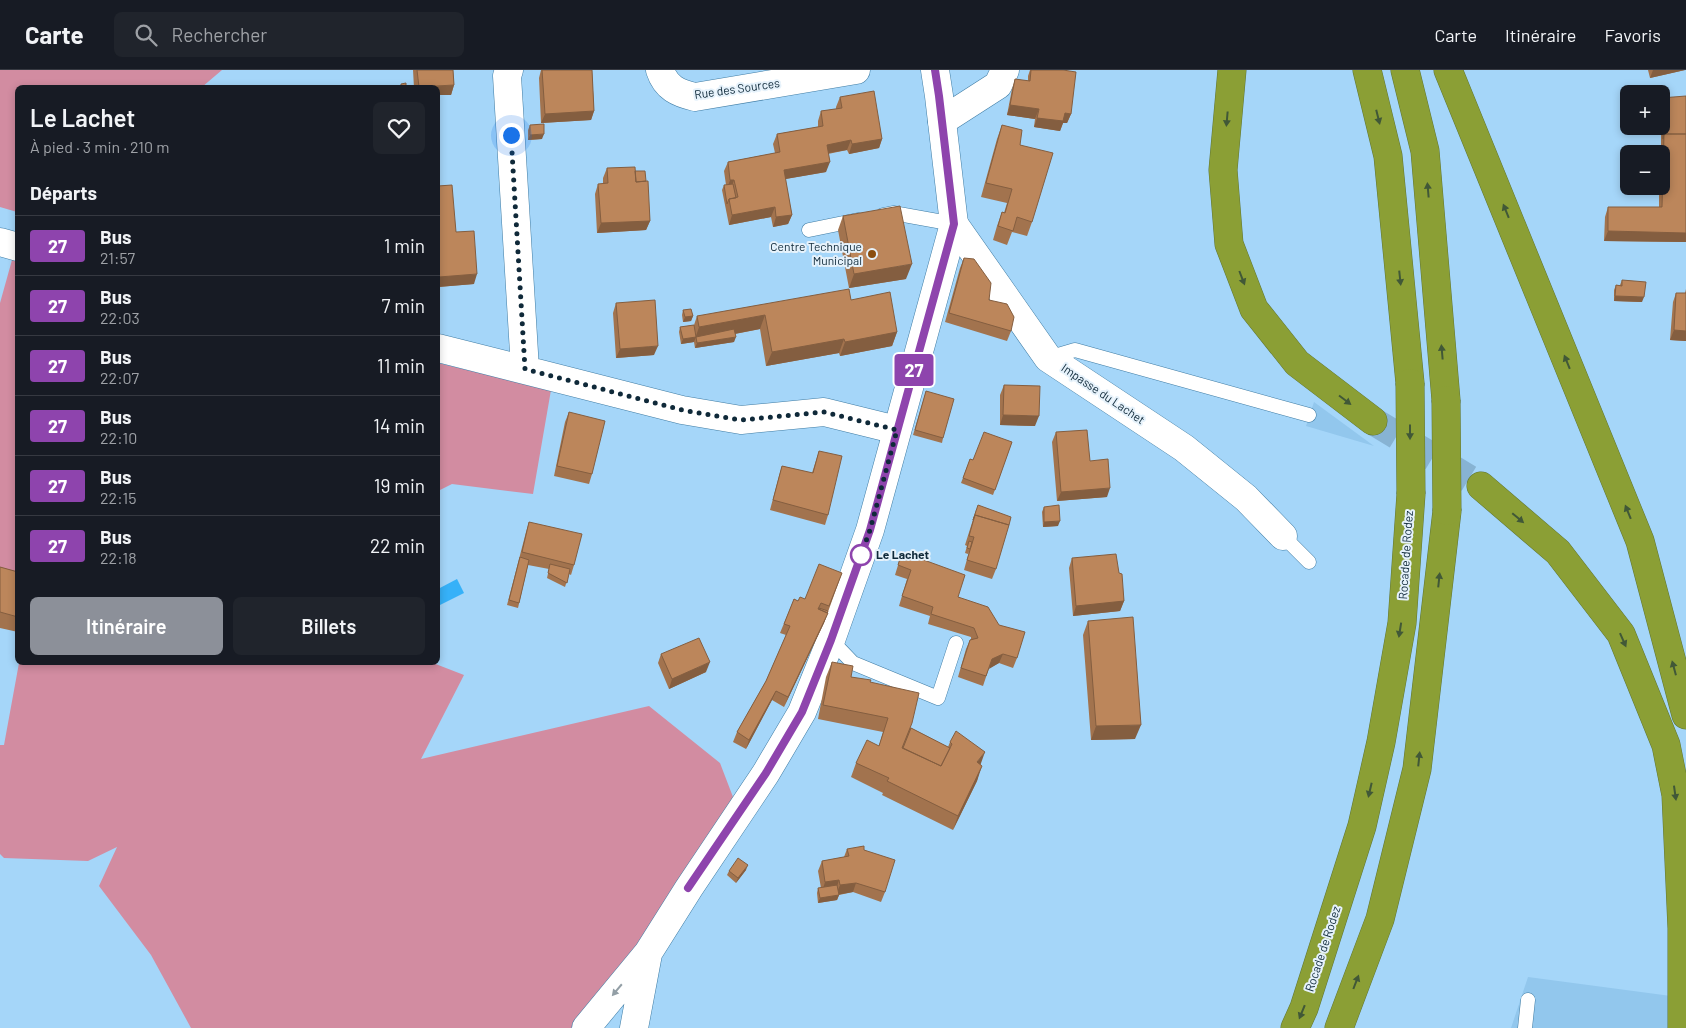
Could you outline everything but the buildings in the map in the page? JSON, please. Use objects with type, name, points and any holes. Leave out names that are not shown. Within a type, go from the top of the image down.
[{"type":"highway","points":[[1232,70],[1222,170],[1229,244],[1254,310],[1297,363],[1373,421]]},
{"type":"highway","name":"Rocade de Rodez","points":[[1295,1028],[1304,1008],[1362,826],[1381,742],[1402,623],[1410,494],[1410,383],[1388,156],[1367,70]]},
{"type":"highway","points":[[1339,1028],[1380,919],[1418,769],[1447,511],[1446,400],[1425,151],[1405,70]]},
{"type":"highway","points":[[1448,70],[1640,541],[1686,715]]},
{"type":"highway","points":[[1481,486],[1558,552],[1621,634],[1666,745],[1676,804],[1682,928],[1682,1028]]},
{"type":"street","points":[[509,70],[507,76],[525,369]]},
{"type":"street","name":"Rue des Sources","points":[[660,70],[662,76],[676,92],[695,97],[856,70]]},
{"type":"street","points":[[586,1028],[648,953],[688,888],[740,814],[802,712],[831,640],[870,530],[954,224],[935,70]]},
{"type":"street","points":[[942,121],[998,85],[1005,70]]},
{"type":"street","name":"Impasse du Lachet","points":[[954,224],[1048,358],[1184,448],[1246,498],[1283,536]]},
{"type":"street","points":[[0,242],[15,246]]},
{"type":"street","points":[[440,348],[682,410],[741,420],[824,412],[897,430]]},
{"type":"street","points":[[634,1028],[648,953]]},
{"type":"lane","points":[[809,230],[893,213],[954,224]]},
{"type":"lane","points":[[1048,358],[1076,350],[1309,415]]},
{"type":"lane","points":[[1283,536],[1309,562]]},
{"type":"lane","points":[[831,640],[853,663],[938,698],[956,643]]},
{"type":"lane","points":[[1525,1028],[1528,1000]]},
{"type":"shaded area","points":[[0,70],[222,70],[204,85],[15,85],[15,211],[0,207]]},
{"type":"shaded area","points":[[12,260],[15,260],[15,584],[0,577],[0,303]]},
{"type":"shaded area","points":[[440,363],[551,390],[533,494],[452,484],[440,490]]},
{"type":"shaded area","points":[[1314,402],[1374,446],[1306,426]]},
{"type":"shaded area","points":[[19,665],[438,665],[464,675],[421,759],[649,706],[720,763],[733,797],[650,932],[571,1028],[191,1028],[151,955],[99,886],[117,847],[88,861],[4,858],[0,854],[0,745],[4,745]]},
{"type":"shaded area","points":[[1528,977],[1686,998],[1686,1028],[1511,1028]]},
{"type":"water","points":[[457,579],[464,593],[440,605],[440,588]]},
{"type":"tunnel","points":[[1373,421],[1481,486]]},
{"type":"bus line","name":"27","points":[[688,888],[766,773],[802,712],[831,640],[870,530],[954,224],[935,70]]},
{"type":"place","name":"Centre Technique Municipal","points":[[872,254]]},
{"type":"place","name":"Le Lachet","points":[[861,555]]},
{"type":"route","points":[[511,135],[525,369],[682,410],[741,420],[824,412],[897,430],[870,530],[861,555]]}]
